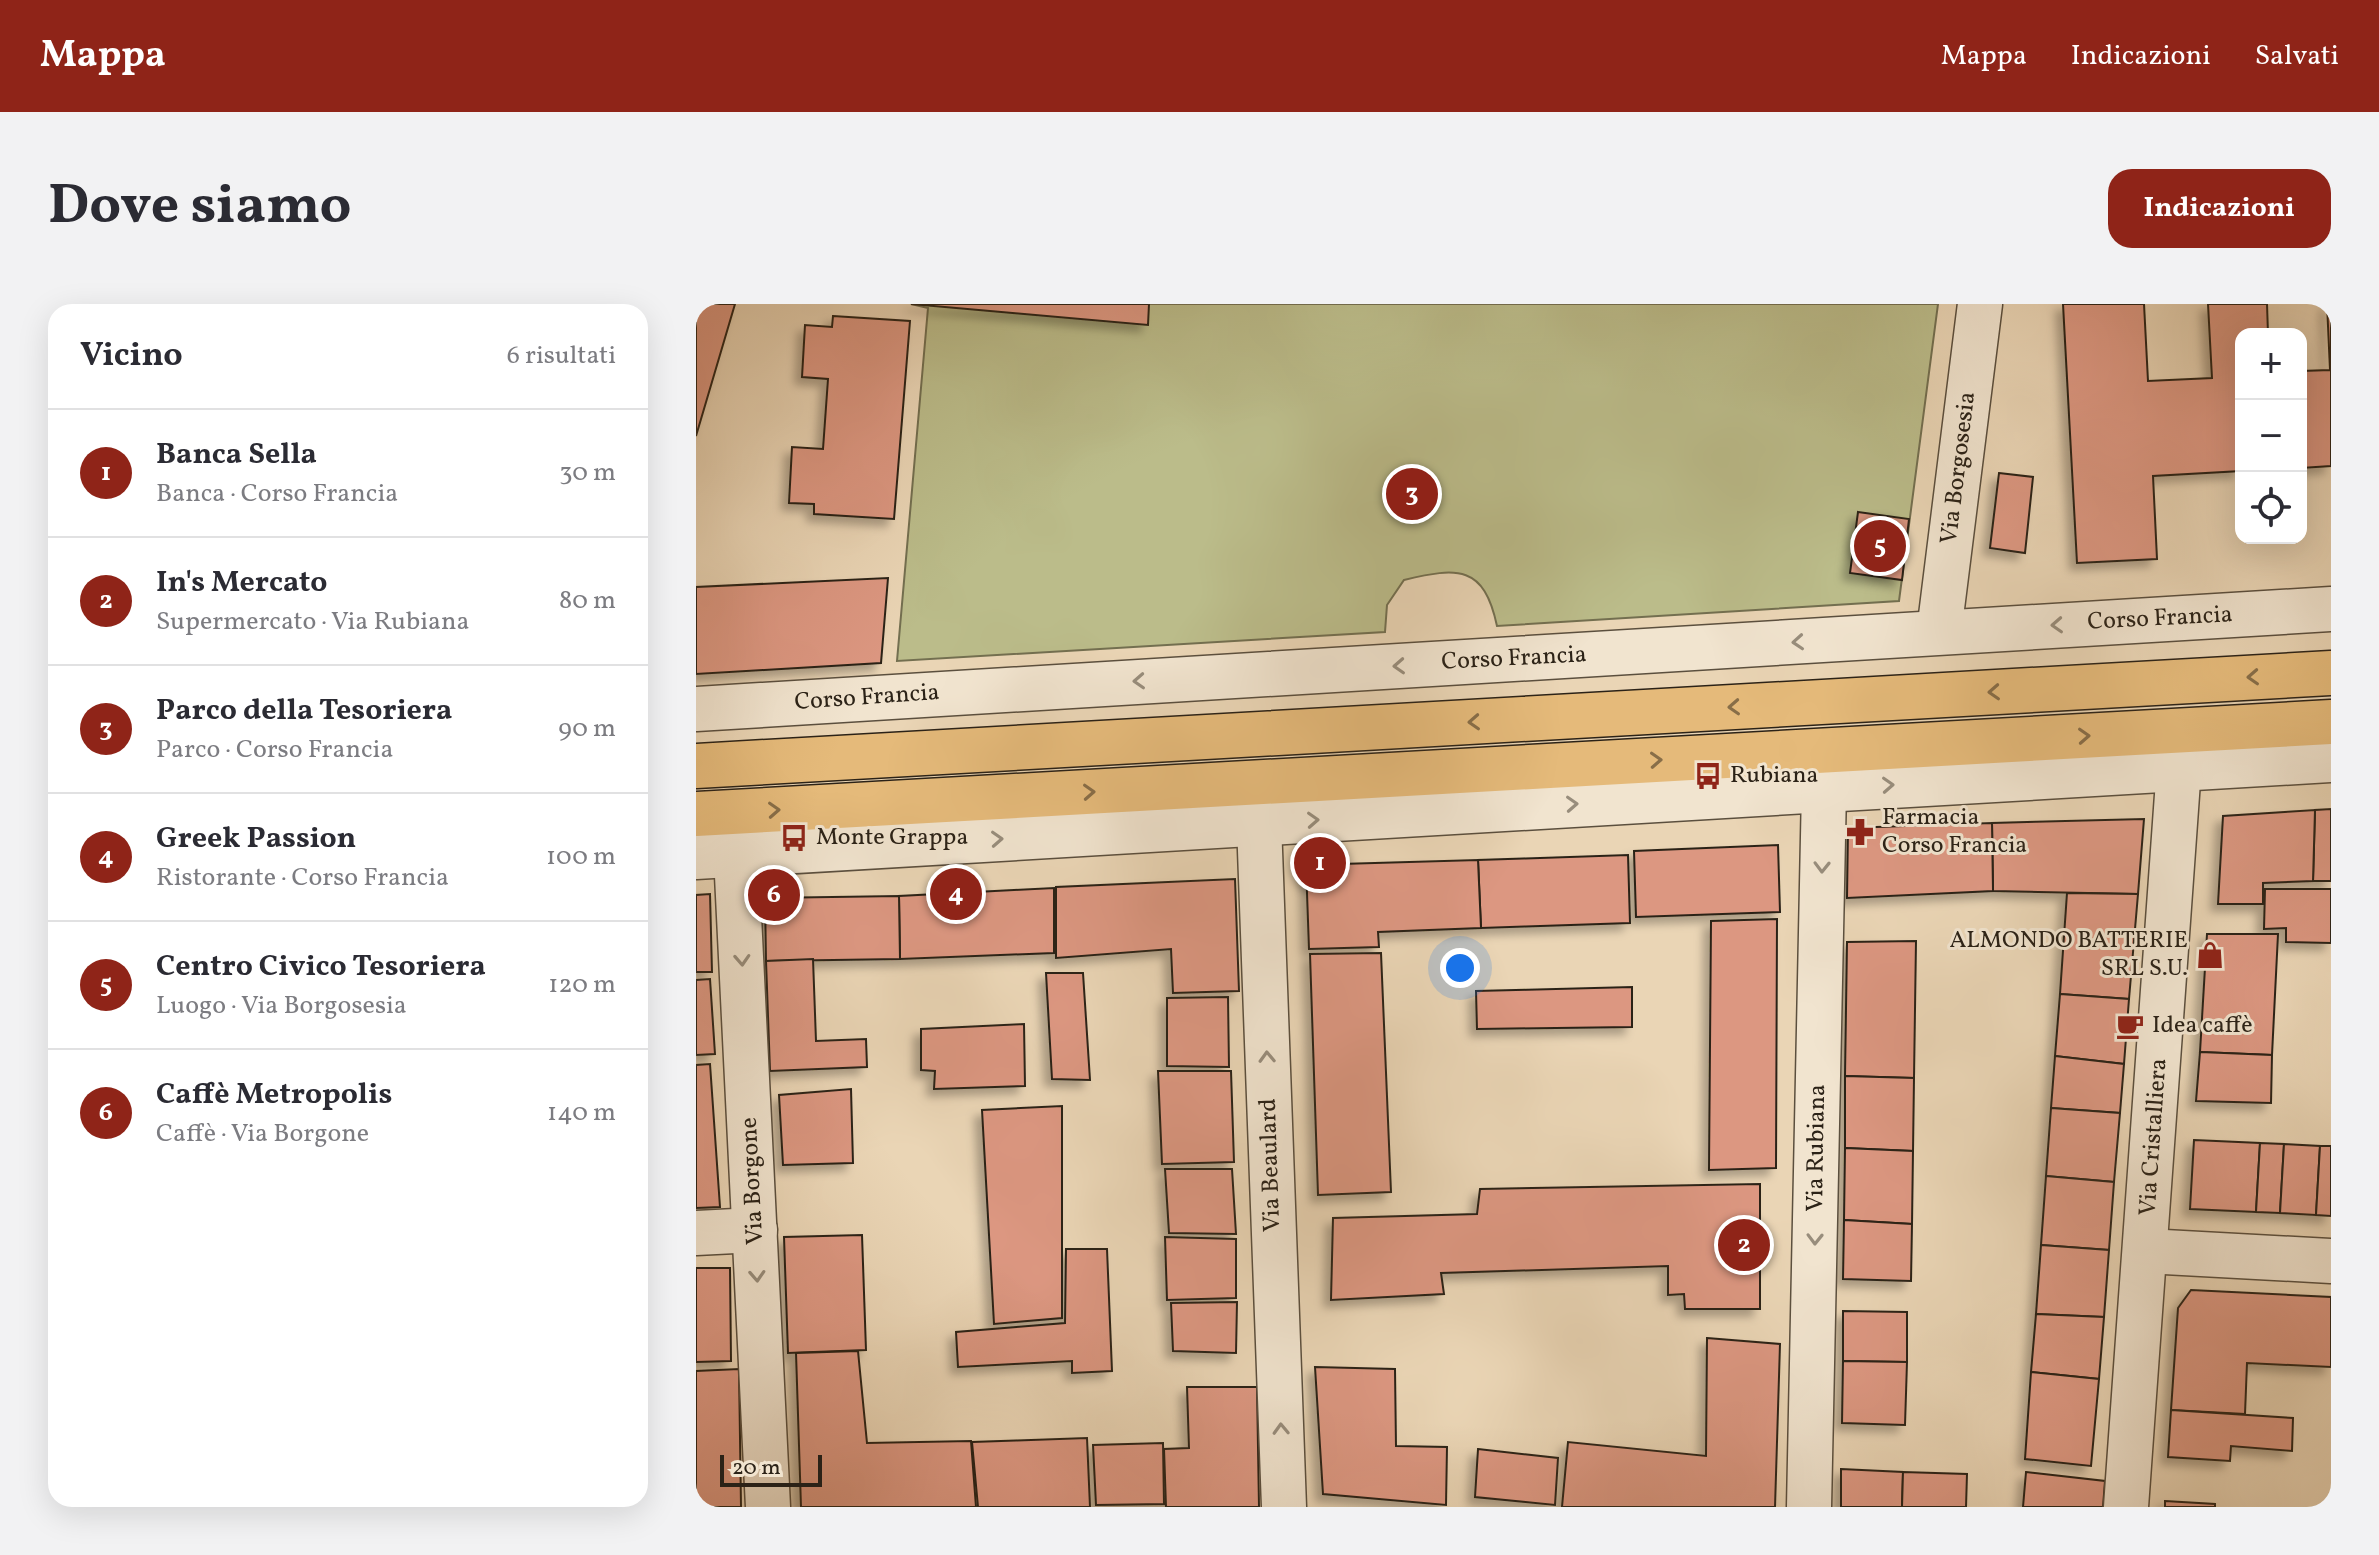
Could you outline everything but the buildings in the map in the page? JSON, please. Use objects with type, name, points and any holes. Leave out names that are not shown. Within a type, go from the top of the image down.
[{"type":"main road","points":[[696,766],[2331,673]]},
{"type":"main road","points":[[696,814],[2331,722]]},
{"type":"street","name":"Via Borgosesia","points":[[1939,632],[1980,304]]},
{"type":"street","name":"Corso Francia","points":[[696,709],[2331,609]]},
{"type":"street","points":[[716,856],[2331,760]]},
{"type":"street","name":"Via Cristalliera","points":[[2126,1507],[2179,767]]},
{"type":"street","name":"Via Rubiana","points":[[1809,1507],[1824,789]]},
{"type":"street","name":"Via Beaulard","points":[[1259,823],[1284,1507]]},
{"type":"street","name":"Via Borgone","points":[[716,856],[755,1230],[768,1507]]},
{"type":"street","points":[[696,1233],[755,1230]]},
{"type":"street","points":[[2146,1251],[2331,1261]]},
{"type":"green space","points":[[911,304],[1938,304],[1899,601],[1497,626],[1485,591],[1476,581],[1466,575],[1439,573],[1404,580],[1387,605],[1385,632],[897,661],[928,308]]},
{"type":"place","name":"Parco della Tesoriera","points":[[1412,494]]},
{"type":"place","name":"Centro Civico Tesoriera","points":[[1880,546]]},
{"type":"place","name":"Rubiana","points":[[1708,776]]},
{"type":"place","name":"Farmacia Corso Francia","points":[[1860,832]]},
{"type":"place","name":"Monte Grappa","points":[[794,838]]},
{"type":"place","name":"Banca Sella","points":[[1320,863]]},
{"type":"place","name":"Greek Passion","points":[[956,894]]},
{"type":"place","name":"Caffè Metropolis","points":[[774,895]]},
{"type":"place","name":"ALMONDO BATTERIE SRL S.U.","points":[[2210,955]]},
{"type":"place","name":"Idea caffè","points":[[2130,1026]]},
{"type":"place","name":"In's Mercato","points":[[1744,1245]]}]
